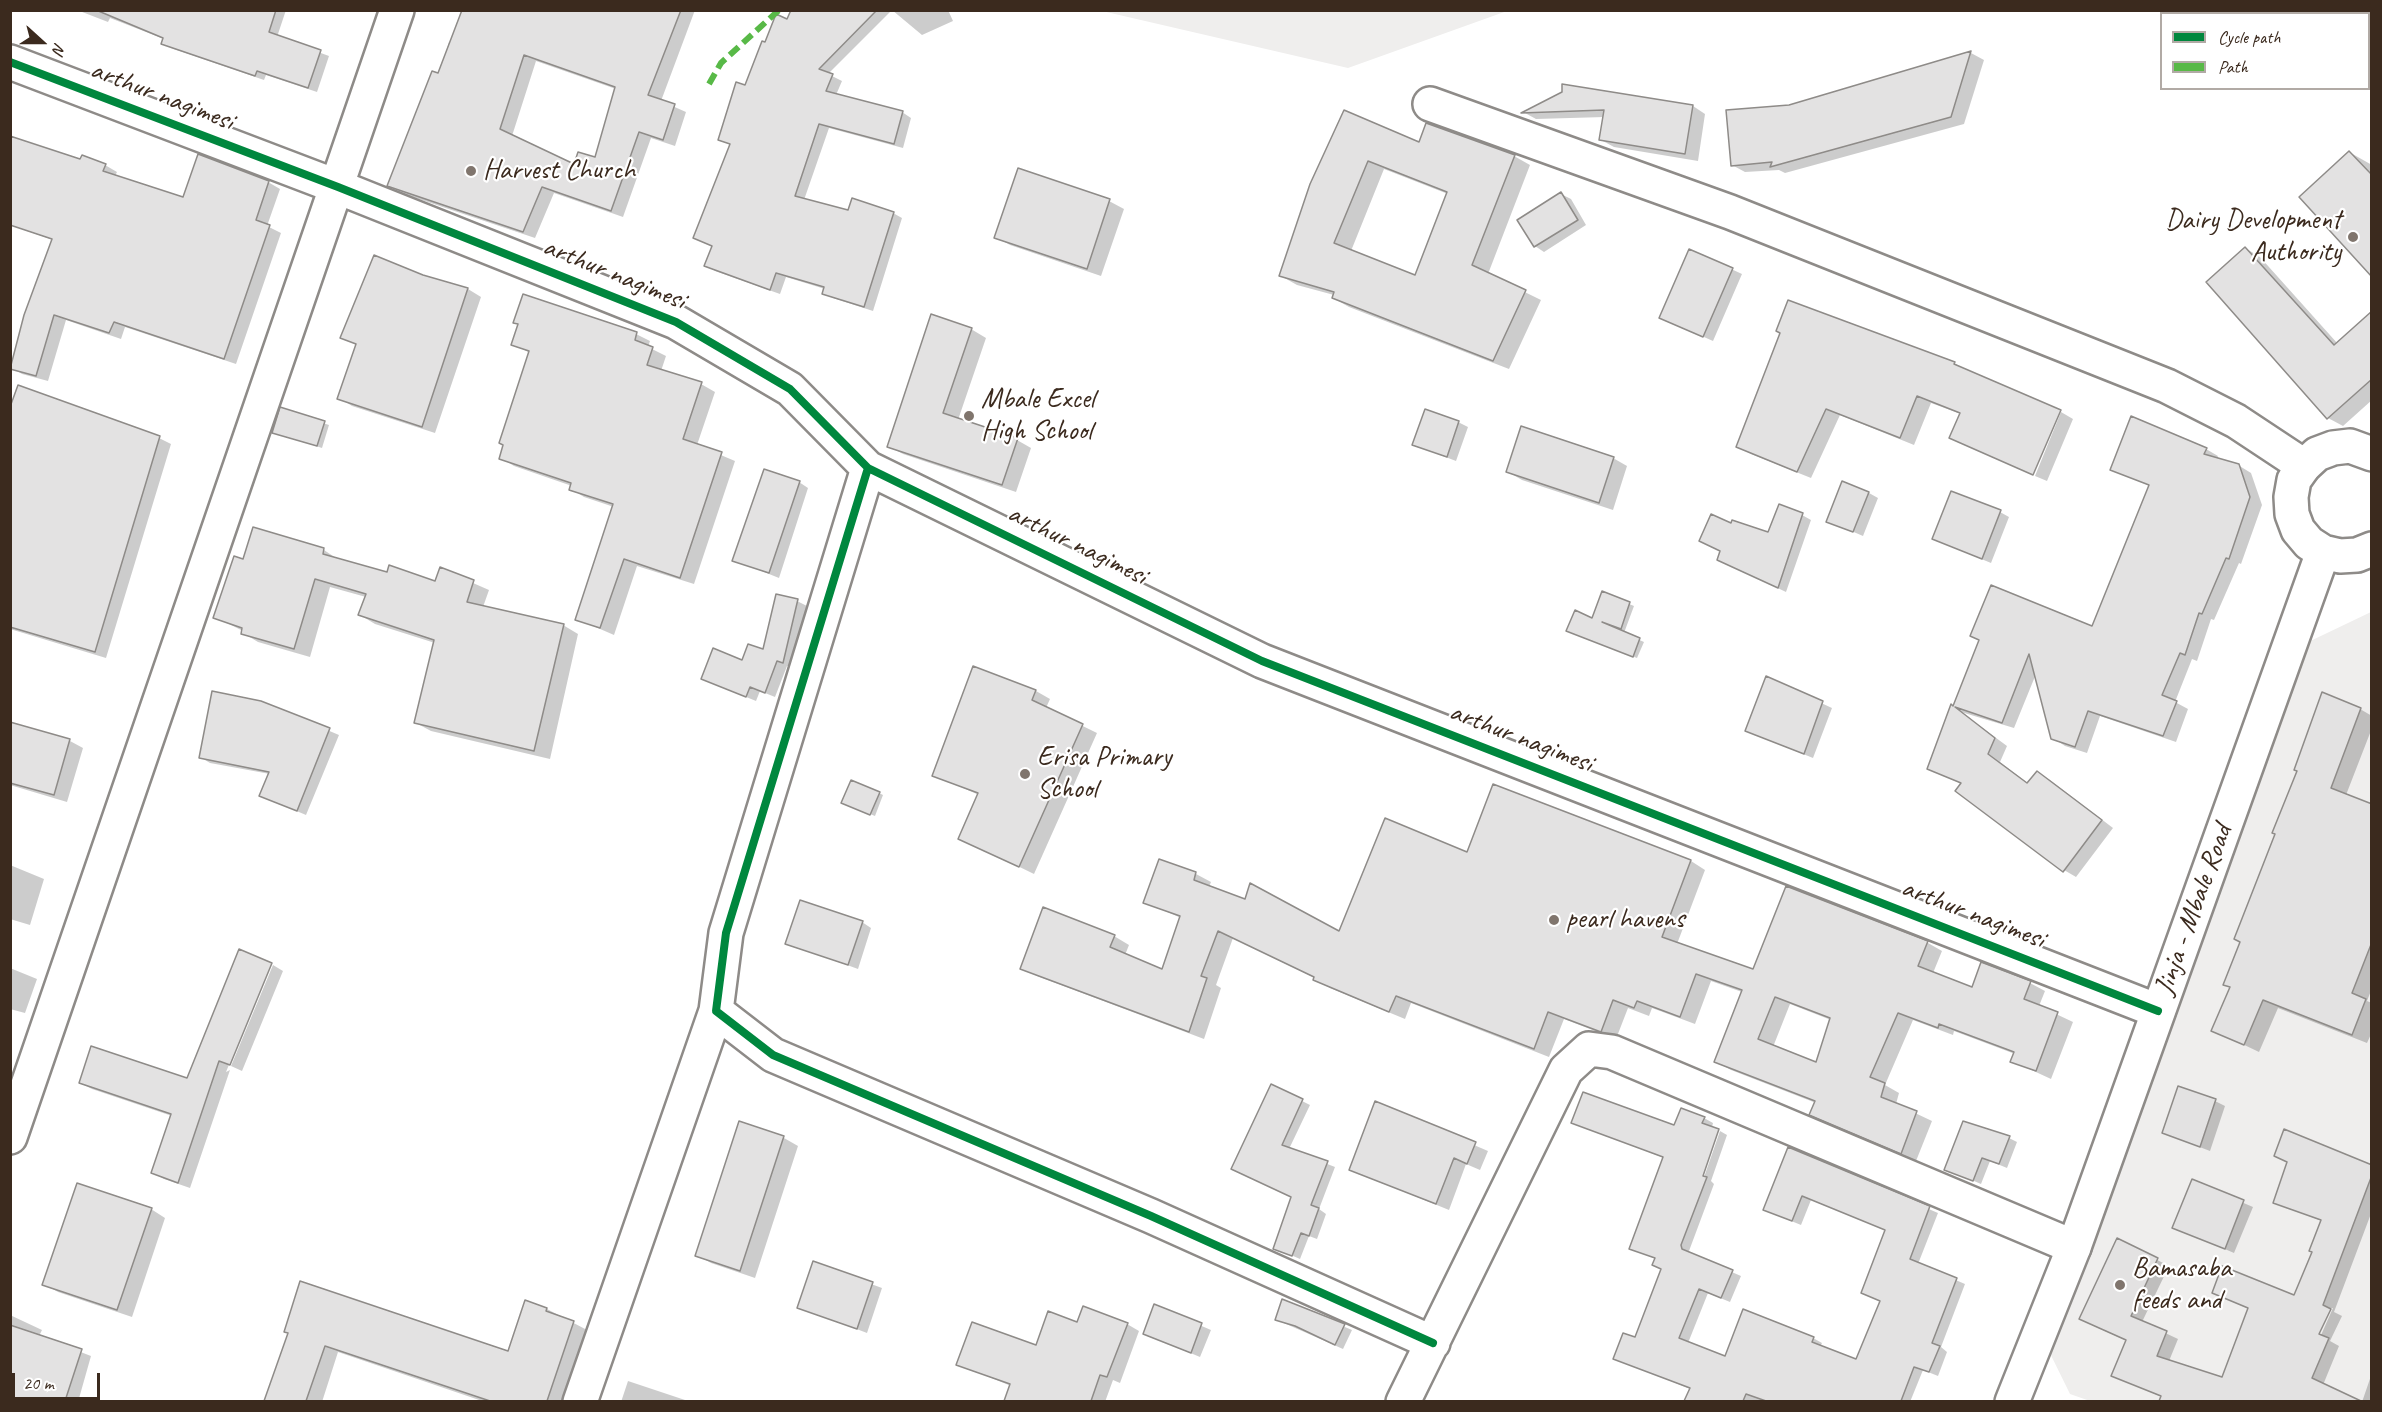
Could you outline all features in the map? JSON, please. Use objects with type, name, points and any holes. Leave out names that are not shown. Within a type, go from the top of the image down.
[{"type":"street","points":[[10,1137],[397,10]]},
{"type":"street","name":"arthur nagimesi","points":[[10,62],[338,187],[676,322],[790,389],[868,468],[1262,661],[2158,1011]]},
{"type":"street","points":[[1430,104],[1730,212],[2167,386],[2236,420],[2304,466]]},
{"type":"street","points":[[2372,454],[2350,446],[2333,448],[2316,454],[2294,480],[2291,497],[2292,514],[2298,530],[2309,543],[2323,552],[2340,556],[2357,555],[2372,549]]},
{"type":"street","points":[[580,1401],[716,1011],[726,933],[868,468]]},
{"type":"street","name":"Jinja - Mbale Road","points":[[2012,1401],[2074,1247],[2323,552]]},
{"type":"street","points":[[716,1011],[773,1055],[1150,1216],[1433,1343]]},
{"type":"street","points":[[1403,1401],[1566,1070],[1589,1049],[1612,1052],[2074,1247]]},
{"type":"shaded area","points":[[1507,10],[1348,68],[1102,11]]},
{"type":"shaded area","points":[[2371,612],[2371,1401],[2090,1401],[2070,1394],[2043,1339],[2302,645]]},
{"type":"building","points":[[96,10],[276,10],[269,32],[321,50],[308,88],[257,71],[255,76],[161,44],[163,38]]},
{"type":"building","points":[[462,10],[681,10],[648,95],[675,104],[663,140],[639,132],[611,211],[542,187],[523,232],[387,186],[432,71],[438,73]],"holes":[[[524,55],[615,87],[595,157],[578,152],[574,164],[500,129]]]},
{"type":"building","points":[[791,10],[877,10],[819,69],[833,74],[826,91],[903,111],[894,144],[819,124],[795,196],[848,210],[852,198],[894,212],[864,307],[822,294],[824,287],[776,273],[770,290],[704,266],[712,246],[693,238],[730,144],[718,140],[736,82],[745,85],[762,41],[765,42],[776,14],[787,19]]},
{"type":"building","points":[[1971,51],[1951,117],[1770,167],[1772,162],[1731,166],[1726,110],[1789,105]]},
{"type":"building","points":[[1562,84],[1693,105],[1685,154],[1599,140],[1604,110],[1521,113],[1562,92]]},
{"type":"building","points":[[1344,110],[1419,142],[1426,123],[1515,155],[1472,265],[1526,290],[1493,361],[1332,298],[1334,292],[1279,276],[1310,184]],"holes":[[[1368,161],[1447,192],[1415,275],[1334,243]]]},
{"type":"building","points":[[10,136],[80,159],[82,155],[106,164],[103,171],[183,197],[198,154],[269,181],[256,220],[270,225],[224,359],[114,322],[109,333],[54,315],[36,376],[10,369],[24,315],[52,239],[10,225]]},
{"type":"building","name":"Dairy Development Authority","points":[[2349,151],[2372,175],[2372,277],[2299,197]]},
{"type":"building","points":[[1018,168],[1110,199],[1087,269],[994,238]]},
{"type":"building","points":[[1561,192],[1578,220],[1534,247],[1517,220]]},
{"type":"building","points":[[2245,247],[2334,345],[2372,311],[2372,379],[2327,419],[2206,282]]},
{"type":"building","points":[[1689,249],[1733,268],[1703,337],[1659,318]]},
{"type":"building","points":[[374,255],[423,275],[468,288],[422,427],[337,399],[356,344],[340,338]]},
{"type":"building","points":[[523,294],[637,332],[635,340],[653,347],[647,365],[702,382],[683,439],[722,452],[680,578],[624,559],[600,628],[575,620],[613,504],[569,490],[571,483],[499,459],[503,445],[499,443],[529,351],[511,345],[518,324],[513,323]]},
{"type":"building","points":[[1788,300],[1955,362],[1954,364],[2061,410],[2033,475],[1949,438],[1960,413],[1917,396],[1900,438],[1826,409],[1797,472],[1736,447],[1780,333],[1776,331]]},
{"type":"building","points":[[931,314],[972,328],[943,413],[1018,438],[1002,485],[887,447]]},
{"type":"building","points":[[18,385],[160,436],[95,652],[10,627],[10,407]]},
{"type":"building","points":[[280,407],[325,421],[317,446],[272,433]]},
{"type":"building","points":[[1425,409],[1459,421],[1447,457],[1412,445]]},
{"type":"building","points":[[2131,416],[2207,448],[2204,454],[2239,464],[2250,497],[2229,559],[2226,558],[2202,614],[2199,613],[2185,655],[2180,653],[2162,695],[2177,701],[2163,736],[2088,711],[2075,747],[2051,739],[2029,654],[2002,723],[1955,707],[1995,738],[1988,754],[2027,783],[2037,771],[2102,820],[2063,872],[1955,791],[1961,783],[1927,769],[1951,704],[1953,706],[1979,640],[1970,636],[1991,585],[2092,626],[2149,485],[2110,470]]},
{"type":"building","points":[[1521,426],[1614,457],[1599,503],[1506,472]]},
{"type":"building","points":[[764,469],[800,481],[769,573],[732,561]]},
{"type":"building","points":[[1842,481],[1869,492],[1853,532],[1826,522]]},
{"type":"building","points":[[1951,491],[2001,510],[1982,559],[1932,539]]},
{"type":"building","points":[[1779,504],[1803,513],[1778,588],[1717,560],[1720,551],[1699,541],[1711,514],[1731,523],[1732,520],[1768,532]]},
{"type":"building","points":[[253,527],[324,548],[323,554],[387,572],[389,565],[435,581],[440,567],[474,580],[467,602],[564,624],[534,751],[414,723],[434,640],[358,615],[366,594],[315,579],[294,649],[241,634],[242,628],[213,618],[234,556],[243,559]]},
{"type":"building","points":[[1602,591],[1630,602],[1621,629],[1602,622],[1640,638],[1633,657],[1566,631],[1575,610],[1592,618]]},
{"type":"building","points":[[776,594],[798,599],[783,663],[777,661],[765,693],[750,687],[746,697],[701,679],[713,648],[742,660],[748,644],[763,649]]},
{"type":"building","points":[[973,666],[1036,690],[1032,700],[1083,724],[1019,867],[958,839],[978,793],[932,776]]},
{"type":"building","points":[[1766,676],[1823,701],[1804,754],[1745,731]]},
{"type":"building","points":[[212,691],[261,701],[330,728],[297,811],[259,796],[269,772],[199,758]]},
{"type":"building","points":[[2322,692],[2361,708],[2331,788],[2372,804],[2372,942],[2352,993],[2366,999],[2352,1035],[2263,1000],[2244,1045],[2211,1031],[2230,987],[2223,985],[2240,942],[2234,939],[2275,834],[2272,833],[2297,771],[2294,770]]},
{"type":"building","points":[[10,722],[70,739],[54,795],[10,783]]},
{"type":"building","points":[[851,780],[880,792],[870,815],[841,803]]},
{"type":"building","points":[[1493,784],[1691,860],[1662,937],[1753,969],[1786,886],[1928,941],[1918,966],[1972,987],[1981,962],[2031,981],[2024,999],[2058,1012],[2036,1071],[2010,1062],[2014,1052],[1939,1024],[1938,1028],[1898,1013],[1870,1077],[1885,1083],[1881,1097],[1917,1111],[1901,1154],[1809,1115],[1815,1101],[1714,1062],[1742,990],[1696,974],[1680,1017],[1637,1001],[1634,1008],[1613,1000],[1601,1032],[1548,1012],[1534,1049],[1396,996],[1389,1012],[1313,980],[1314,977],[1218,931],[1201,976],[1207,978],[1189,1032],[1020,969],[1043,907],[1115,935],[1110,947],[1162,969],[1180,916],[1143,903],[1159,859],[1196,872],[1194,880],[1245,899],[1250,883],[1339,931],[1385,818],[1467,852]],"holes":[[[1775,997],[1830,1018],[1816,1062],[1758,1039]]]},
{"type":"building","points":[[800,900],[863,921],[848,965],[785,944]]},
{"type":"building","points":[[239,949],[272,963],[230,1065],[219,1061],[178,1183],[151,1173],[171,1114],[79,1083],[91,1046],[187,1078]]},
{"type":"building","points":[[1271,1084],[1303,1099],[1282,1145],[1328,1161],[1311,1205],[1319,1208],[1309,1236],[1301,1233],[1292,1256],[1273,1249],[1291,1197],[1231,1169]]},
{"type":"building","points":[[2178,1086],[2216,1099],[2200,1147],[2162,1133]]},
{"type":"building","points":[[1583,1092],[1674,1125],[1681,1108],[1705,1117],[1702,1123],[1719,1129],[1703,1176],[1707,1177],[1681,1245],[1682,1249],[1733,1270],[1721,1298],[1699,1289],[1679,1338],[1725,1356],[1743,1309],[1814,1337],[1812,1342],[1856,1359],[1880,1301],[1861,1293],[1885,1230],[1802,1196],[1792,1221],[1763,1210],[1788,1147],[1930,1206],[1910,1259],[1957,1278],[1932,1343],[1940,1346],[1929,1372],[1914,1367],[1901,1401],[1766,1401],[1746,1394],[1743,1401],[1684,1401],[1690,1388],[1613,1359],[1623,1333],[1635,1337],[1661,1269],[1652,1265],[1655,1258],[1629,1249],[1663,1157],[1571,1123]]},
{"type":"building","points":[[1375,1101],[1476,1142],[1467,1164],[1454,1158],[1436,1204],[1349,1170]]},
{"type":"building","points":[[739,1121],[784,1136],[740,1271],[695,1256]]},
{"type":"building","points":[[1963,1121],[2010,1136],[1999,1164],[1982,1158],[1973,1181],[1944,1170]]},
{"type":"building","points":[[2284,1129],[2372,1165],[2372,1175],[2323,1305],[2331,1309],[2319,1334],[2329,1338],[2312,1378],[2361,1401],[2159,1401],[2161,1396],[2111,1376],[2126,1340],[2079,1319],[2117,1238],[2158,1258],[2131,1316],[2167,1331],[2157,1356],[2222,1377],[2248,1308],[2212,1293],[2222,1266],[2294,1295],[2312,1252],[2309,1251],[2321,1220],[2273,1203],[2287,1162],[2274,1156]]},
{"type":"building","points":[[2192,1179],[2244,1200],[2225,1249],[2172,1228]]},
{"type":"building","points":[[77,1183],[152,1208],[117,1310],[42,1285]]},
{"type":"building","points":[[813,1261],[873,1282],[857,1329],[797,1308]]},
{"type":"building","points":[[300,1281],[508,1351],[525,1300],[547,1308],[546,1311],[574,1321],[547,1401],[490,1401],[325,1346],[306,1401],[264,1401],[288,1333],[284,1332]]},
{"type":"building","points":[[1282,1299],[1345,1324],[1335,1345],[1295,1326],[1275,1320]]},
{"type":"building","points":[[1154,1304],[1202,1323],[1191,1353],[1143,1334]]},
{"type":"building","points":[[1083,1306],[1128,1323],[1107,1377],[1100,1375],[1091,1401],[1004,1401],[1010,1384],[956,1365],[972,1322],[1036,1345],[1048,1311],[1077,1322]]},
{"type":"building","points":[[10,1325],[82,1349],[65,1401],[10,1401]]},
{"type":"marked path","points":[[709,84],[721,63],[779,10]]},
{"type":"cycle path","points":[[10,62],[338,187],[676,322],[790,389],[868,468],[1262,661],[2158,1011]]},
{"type":"cycle path","points":[[868,468],[726,933],[716,1011],[773,1055],[1151,1216],[1433,1343]]},
{"type":"place","name":"Harvest Church","points":[[471,171]]},
{"type":"place","name":"Dairy Development Authority","points":[[2353,237]]},
{"type":"place","name":"Mbale Excel High School","points":[[969,416]]},
{"type":"place","name":"Erisa Primary School","points":[[1025,774]]},
{"type":"place","name":"pearl havens","points":[[1554,920]]},
{"type":"place","name":"Bamasaba feeds and","points":[[2120,1285]]}]
